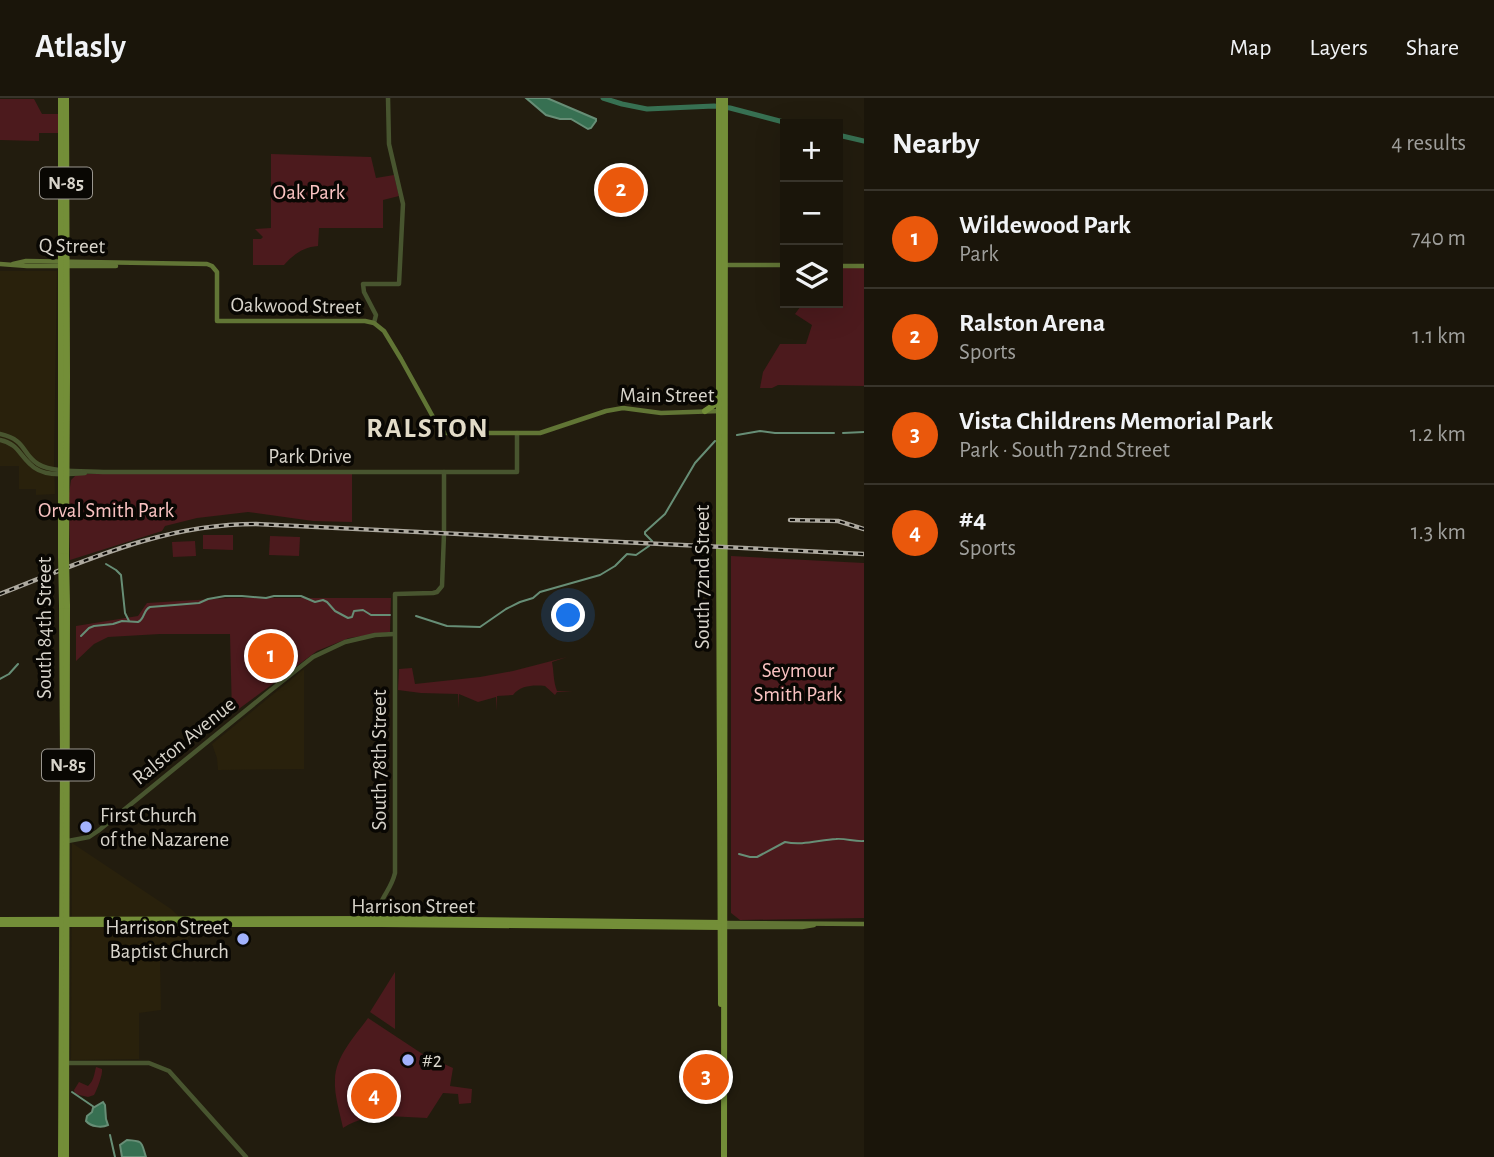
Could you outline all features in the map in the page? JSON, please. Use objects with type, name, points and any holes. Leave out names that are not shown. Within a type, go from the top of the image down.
[{"type":"main road","name":"South 84th Street","points":[[63,98],[64,1157]]},
{"type":"main road","name":"South 72nd Street","points":[[722,98],[724,206],[719,395],[722,411]]},
{"type":"main road","name":"South 72nd Street","points":[[722,120],[719,182],[724,1157]]},
{"type":"main road","points":[[719,182],[724,206]]},
{"type":"main road","name":"Q Street","points":[[0,264],[26,261],[106,266],[207,264],[215,269],[217,275],[218,321]]},
{"type":"main road","points":[[721,265],[780,265]]},
{"type":"main road","points":[[843,266],[864,266]]},
{"type":"main road","name":"Oakwood Street","points":[[218,321],[374,323]]},
{"type":"main road","name":"Main Street","points":[[374,323],[384,331],[438,426],[445,433],[544,433],[616,409],[631,408],[661,413],[722,411]]},
{"type":"main road","points":[[705,411],[719,395]]},
{"type":"main road","name":"South 84th Street","points":[[64,606],[68,841],[64,1157]]},
{"type":"main road","points":[[62,811],[65,838],[68,841]]},
{"type":"main road","name":"Harrison Street","points":[[65,922],[378,920],[802,927],[864,923]]},
{"type":"main road","name":"Harrison Street","points":[[0,922],[723,925]]},
{"type":"street","points":[[374,323],[376,315],[364,292],[363,284],[399,284],[402,204],[389,144],[388,98]]},
{"type":"street","name":"Park Drive","points":[[0,440],[16,447],[30,465],[48,473],[517,472],[517,433]]},
{"type":"street","name":"Park Drive","points":[[0,434],[19,442],[39,464],[64,472]]},
{"type":"street","name":"South 78th Street","points":[[378,920],[380,903],[393,884],[395,873],[396,594],[433,593],[439,590],[443,580],[444,471]]},
{"type":"street","name":"Ralston Avenue","points":[[68,841],[84,839],[98,831],[313,657],[346,641],[394,634]]},
{"type":"street","points":[[66,1063],[149,1063],[164,1068],[246,1157]]},
{"type":"shaded area","points":[[526,98],[547,98],[596,121],[588,129],[571,119],[546,115]]},
{"type":"shaded area","points":[[0,271],[57,271],[55,494],[36,495],[36,489],[19,489],[19,466],[0,466]]},
{"type":"shaded area","points":[[304,669],[304,769],[218,770],[212,744]]},
{"type":"shaded area","points":[[72,843],[171,909],[188,925],[188,957],[160,958],[161,1010],[139,1013],[139,1059],[71,1060]]},
{"type":"shaded area","points":[[103,1102],[108,1125],[88,1123],[87,1116]]},
{"type":"shaded area","points":[[127,1140],[141,1143],[146,1157],[122,1157],[120,1145]]},
{"type":"green space","points":[[0,99],[34,99],[42,114],[58,114],[58,133],[39,133],[39,141],[0,140]]},
{"type":"green space","name":"Oak Park","points":[[271,154],[371,157],[376,178],[394,175],[399,196],[383,200],[383,228],[319,228],[318,246],[299,252],[284,265],[253,265],[253,239],[263,237],[255,229],[271,228]]},
{"type":"green space","points":[[843,268],[864,268],[864,386],[778,385],[760,388],[763,372],[780,344],[806,344],[812,325],[795,314],[799,308],[843,308]]},
{"type":"green space","name":"Orval Smith Park","points":[[352,472],[352,522],[313,521],[248,512],[197,518],[165,526],[162,531],[70,560],[69,494],[71,480],[77,474]]},
{"type":"green space","points":[[203,535],[233,535],[233,550],[203,549]]},
{"type":"green space","points":[[270,536],[300,537],[299,556],[269,555]]},
{"type":"green space","points":[[195,541],[196,556],[173,557],[172,542]]},
{"type":"green space","name":"Seymour Smith Park","points":[[731,556],[864,563],[864,918],[740,920],[731,913]]},
{"type":"green space","points":[[230,598],[391,598],[390,632],[349,638],[317,651],[232,714],[230,634],[108,637],[94,644],[76,661],[76,626],[138,616],[147,603]]},
{"type":"green space","points":[[567,657],[552,662],[554,680],[557,691],[573,692],[557,692],[555,695],[545,686],[528,686],[513,695],[497,696],[497,711],[496,697],[478,702],[459,694],[458,709],[458,694],[398,690],[399,669],[412,668],[415,684],[480,677]]},
{"type":"green space","points":[[395,972],[395,1029],[370,1012]]},
{"type":"green space","points":[[368,1018],[424,1055],[453,1068],[450,1086],[472,1089],[471,1103],[459,1104],[458,1094],[443,1093],[427,1118],[373,1117],[343,1128],[335,1092],[336,1071],[347,1047]]},
{"type":"green space","points":[[720,1058],[720,1091],[693,1090],[693,1063]]},
{"type":"green space","points":[[96,1067],[102,1071],[94,1095],[88,1097],[75,1094],[74,1090],[79,1082],[88,1086],[90,1084]]},
{"type":"waterway","points":[[603,98],[647,109],[714,106],[730,108],[780,121]]},
{"type":"waterway","points":[[843,136],[864,141]]},
{"type":"waterway","points":[[737,435],[760,431],[834,433]]},
{"type":"waterway","points":[[843,433],[864,432]]},
{"type":"waterway","points":[[652,541],[645,532],[665,514],[695,463],[715,441]]},
{"type":"waterway","points":[[416,616],[447,626],[480,627],[506,609],[533,598],[540,592],[600,575],[615,566],[627,554],[636,555],[649,546]]},
{"type":"waterway","points":[[106,564],[121,575],[125,613],[129,621]]},
{"type":"waterway","points":[[81,636],[94,626],[122,621],[138,622],[150,607],[199,603],[225,596],[301,596],[315,602],[323,600],[348,618],[352,617],[354,611],[363,610],[371,615],[390,615]]},
{"type":"waterway","points":[[0,679],[18,664]]},
{"type":"waterway","points":[[739,854],[757,857],[785,842],[839,839],[864,841]]},
{"type":"waterway","points":[[72,1092],[94,1107]]},
{"type":"waterway","points":[[110,1135],[115,1157]]},
{"type":"railway","points":[[790,520],[838,521],[864,529]]},
{"type":"railway","points":[[0,594],[94,557],[156,537],[188,530],[256,524],[864,554]]},
{"type":"place","name":"Ralston Arena","points":[[621,190]]},
{"type":"place","name":"Wildewood Park","points":[[271,656]]},
{"type":"place","name":"First Church of the Nazarene","points":[[86,827]]},
{"type":"place","name":"Harrison Street Baptist Church","points":[[243,939]]},
{"type":"place","name":"#2","points":[[408,1060]]},
{"type":"place","name":"Vista Childrens Memorial Park","points":[[706,1077]]},
{"type":"place","name":"#4","points":[[374,1096]]},
{"type":"district","name":"RALSTON","points":[[428,429]]}]
